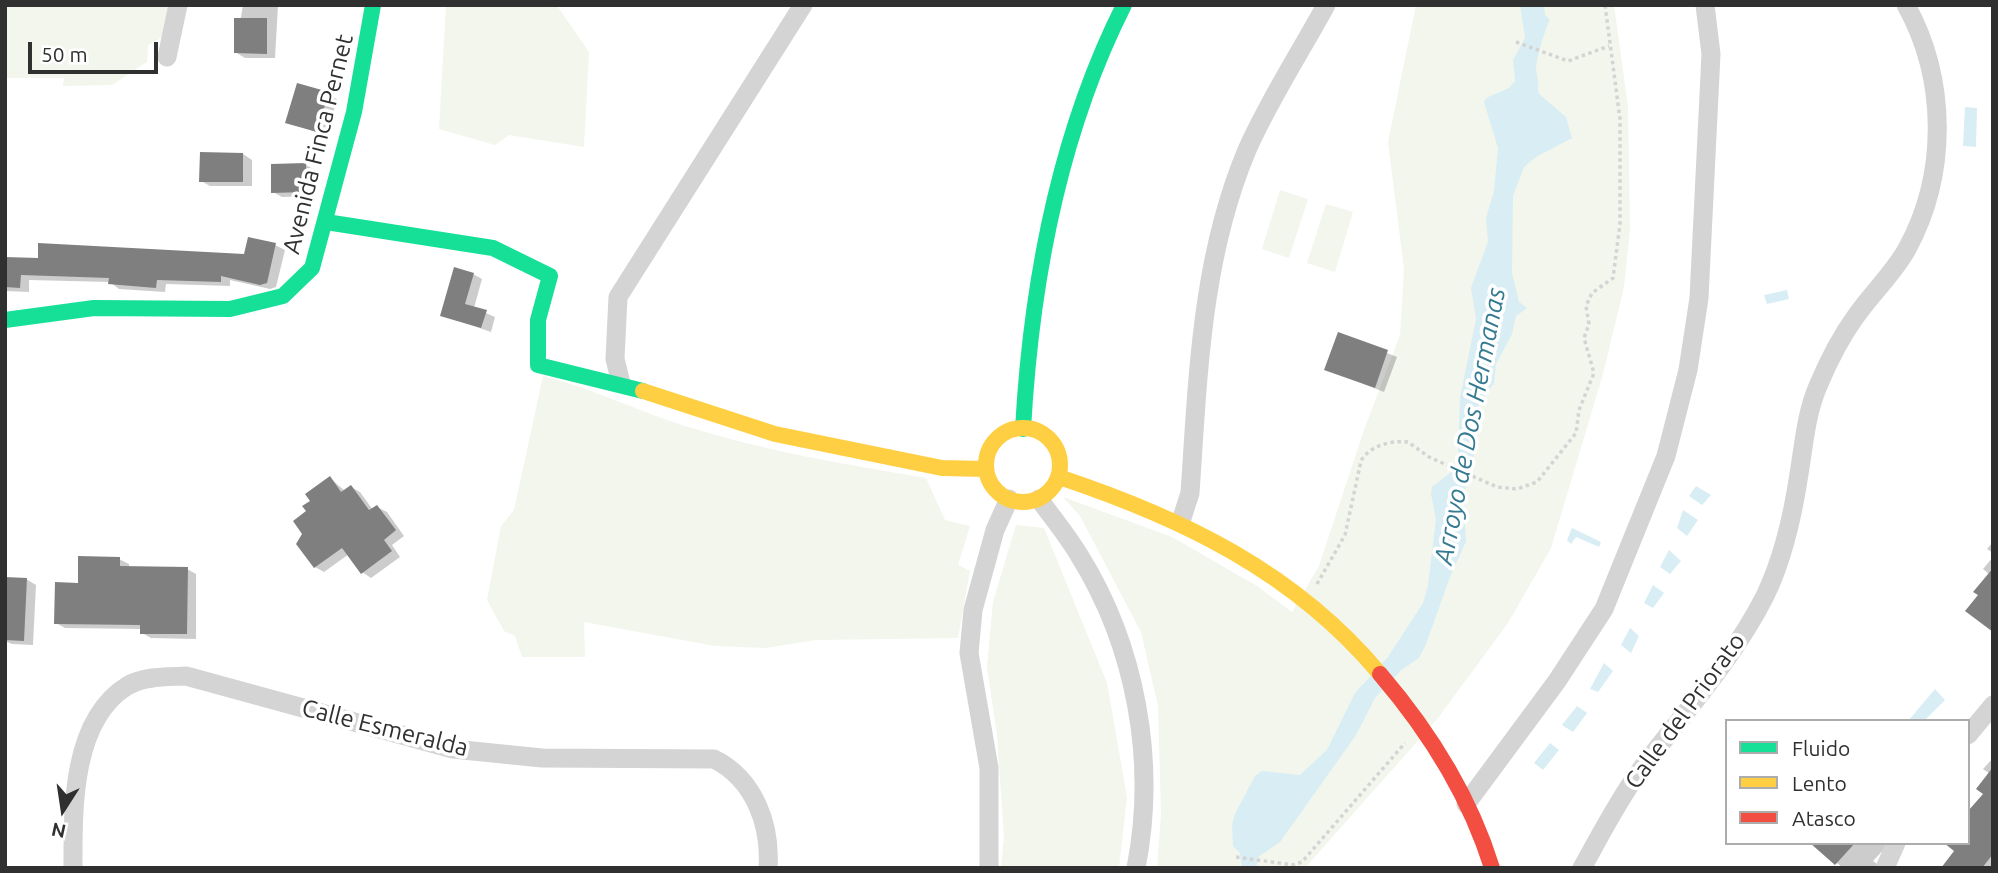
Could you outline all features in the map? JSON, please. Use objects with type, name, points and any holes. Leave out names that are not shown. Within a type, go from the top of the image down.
[{"type":"street","points":[[167,57],[178,5]]},
{"type":"street","name":"Avenida Finca Pernet","points":[[5,320],[94,308],[230,309],[283,296],[312,268],[354,113],[373,5]]},
{"type":"street","points":[[621,383],[615,359],[618,296],[803,5]]},
{"type":"street","points":[[1023,429],[1030,318],[1051,203],[1085,98],[1124,5]]},
{"type":"street","points":[[1181,521],[1190,493],[1202,317],[1219,233],[1247,150],[1326,5]]},
{"type":"street","points":[[1466,804],[1557,681],[1604,609],[1666,456],[1688,370],[1699,298],[1712,54],[1705,5]]},
{"type":"street","name":"Calle del Priorato","points":[[1582,868],[1638,774],[1699,699],[1765,595],[1792,513],[1805,431],[1817,388],[1856,315],[1892,272],[1918,226],[1934,175],[1938,119],[1934,75],[1926,46],[1906,5]]},
{"type":"street","points":[[326,222],[493,248],[550,276],[538,320],[538,365],[621,383],[775,434],[942,468],[986,469]]},
{"type":"street","points":[[1023,429],[1041,433],[1050,440],[1060,460],[1059,477],[1039,499],[1027,502],[1009,499],[995,490],[986,469],[986,457],[998,437],[1008,431],[1023,429]]},
{"type":"street","points":[[1059,477],[1120,496],[1209,534],[1276,575],[1307,599],[1367,656],[1410,707],[1466,804],[1492,868]]},
{"type":"street","points":[[989,868],[989,768],[969,653],[973,610],[995,530],[1009,499]]},
{"type":"street","points":[[1039,499],[1079,555],[1099,593],[1119,635],[1135,693],[1143,770],[1142,836],[1136,868]]},
{"type":"street","name":"Calle Esmeralda","points":[[73,868],[73,838],[82,757],[100,714],[128,686],[149,678],[186,676],[453,749],[542,758],[714,759],[745,780],[763,819],[770,848],[768,868]]},
{"type":"street","points":[[1970,733],[1993,705]]},
{"type":"street","points":[[1885,868],[1895,845]]},
{"type":"path","points":[[1307,599],[1340,548],[1361,461],[1366,453],[1378,446],[1408,442],[1429,457],[1470,475],[1507,488],[1528,487],[1545,475],[1559,451],[1576,433],[1579,410],[1593,382],[1593,363],[1584,338],[1589,324],[1586,306],[1592,293],[1615,274],[1620,225],[1620,119],[1605,5]]},
{"type":"path","points":[[1516,42],[1560,59],[1576,60],[1609,46]]},
{"type":"path","points":[[1236,857],[1293,865],[1307,859],[1421,726]]},
{"type":"shaded area","points":[[5,5],[172,5],[165,36],[148,45],[147,62],[112,85],[63,86],[64,78],[5,78]]},
{"type":"shaded area","points":[[446,5],[558,7],[589,52],[584,147],[509,135],[495,145],[439,129]]},
{"type":"shaded area","points":[[1416,5],[1614,5],[1628,107],[1630,229],[1624,287],[1603,374],[1551,548],[1508,623],[1438,718],[1305,868],[1157,868],[1161,815],[1158,706],[1141,632],[1080,516],[1063,497],[1172,537],[1257,586],[1292,612],[1319,566],[1364,430],[1400,335],[1404,269],[1388,142]]},
{"type":"shaded area","points":[[1280,190],[1308,199],[1289,258],[1262,249]]},
{"type":"shaded area","points":[[1326,204],[1353,212],[1335,272],[1307,263]]},
{"type":"shaded area","points":[[543,376],[667,420],[744,443],[926,478],[945,520],[970,526],[958,565],[970,571],[958,638],[816,640],[765,648],[715,646],[584,622],[585,657],[522,657],[515,636],[504,631],[487,600],[501,526],[514,510]]},
{"type":"shaded area","points":[[1016,525],[1044,528],[1107,683],[1127,797],[1119,868],[1001,868],[1004,837],[997,735],[987,667],[993,602]]},
{"type":"water","name":"Arroyo de Dos Hermanas","points":[[1520,5],[1544,5],[1545,15],[1550,20],[1536,66],[1538,93],[1566,117],[1572,138],[1536,157],[1524,167],[1513,196],[1512,273],[1519,302],[1527,308],[1516,316],[1512,334],[1496,364],[1494,383],[1479,404],[1472,449],[1474,456],[1466,480],[1466,541],[1419,658],[1401,670],[1375,698],[1356,735],[1280,842],[1258,857],[1256,868],[1242,868],[1240,853],[1233,846],[1232,825],[1255,776],[1262,771],[1300,775],[1327,750],[1355,693],[1388,657],[1423,603],[1428,586],[1436,519],[1432,487],[1450,473],[1458,456],[1460,398],[1476,319],[1471,288],[1488,242],[1486,218],[1494,191],[1498,148],[1484,102],[1486,98],[1509,88],[1515,81],[1513,60],[1525,38]]},
{"type":"water","points":[[1965,107],[1977,108],[1976,147],[1963,146]]},
{"type":"water","points":[[1787,290],[1789,299],[1767,304],[1764,295]]},
{"type":"water","points":[[1696,486],[1711,495],[1702,505],[1689,496]]},
{"type":"water","points":[[1683,510],[1698,520],[1687,536],[1677,528]]},
{"type":"water","points":[[1572,528],[1601,542],[1599,547],[1576,537],[1571,544],[1567,540]]},
{"type":"water","points":[[1669,550],[1681,561],[1670,574],[1660,567]]},
{"type":"water","points":[[1653,585],[1664,593],[1653,608],[1644,603]]},
{"type":"water","points":[[1630,628],[1639,636],[1631,653],[1621,645]]},
{"type":"water","points":[[1604,663],[1613,671],[1598,692],[1590,689]]},
{"type":"water","points":[[1935,689],[1945,700],[1926,719],[1910,719]]},
{"type":"water","points":[[1577,706],[1587,713],[1573,732],[1562,725]]},
{"type":"water","points":[[1550,743],[1559,750],[1543,770],[1534,763]]},
{"type":"building","points":[[234,18],[267,18],[267,54],[234,53]]},
{"type":"building","points":[[297,83],[329,92],[317,132],[285,123]]},
{"type":"building","points":[[200,152],[243,153],[243,182],[199,182]]},
{"type":"building","points":[[306,163],[307,192],[271,193],[271,164]]},
{"type":"building","points":[[248,237],[276,243],[267,283],[260,285],[221,276],[221,282],[157,280],[156,288],[108,284],[109,278],[21,275],[20,288],[5,287],[5,257],[38,258],[38,243],[244,254]]},
{"type":"building","points":[[454,267],[474,273],[465,304],[487,310],[481,328],[440,316]]},
{"type":"building","points":[[1338,332],[1388,350],[1375,388],[1324,370]]},
{"type":"building","points":[[330,476],[341,492],[351,485],[369,510],[377,505],[396,530],[384,540],[392,551],[361,574],[342,548],[314,568],[296,544],[302,534],[293,521],[306,511],[302,506],[310,501],[305,494]]},
{"type":"building","points":[[78,556],[120,557],[120,566],[188,567],[187,634],[140,634],[140,625],[54,624],[55,582],[78,583]]},
{"type":"building","points":[[1993,568],[1993,632],[1965,611],[1978,595],[1973,592]]},
{"type":"building","points":[[5,577],[27,578],[24,641],[5,640]]},
{"type":"building","points":[[1993,767],[1993,854],[1982,868],[1941,868],[1954,851],[1946,845],[1970,845],[1970,809],[1983,794],[1976,789]]},
{"type":"building","points":[[1812,845],[1853,845],[1835,865]]},
{"type":"traffic: fast","points":[[5,320],[94,308],[230,309],[283,296],[312,268],[354,112],[373,5]]},
{"type":"traffic: fast","points":[[1023,429],[1033,320],[1052,212],[1065,158],[1082,106],[1124,5]]},
{"type":"traffic: fast","points":[[326,222],[493,248],[550,276],[538,320],[538,365],[643,391]]},
{"type":"traffic: slow","points":[[643,391],[775,434],[942,468],[986,469]]},
{"type":"traffic: slow","points":[[1023,428],[1037,431],[1049,439],[1057,451],[1060,465],[1057,479],[1049,491],[1037,499],[1023,502],[1009,499],[997,491],[989,479],[986,465],[989,451],[997,439],[1009,431],[1023,428]]},
{"type":"traffic: slow","points":[[1059,477],[1149,511],[1234,553],[1311,606],[1347,638],[1380,674]]},
{"type":"traffic: jam","points":[[1380,674],[1415,718],[1446,765],[1472,816],[1492,868]]}]
